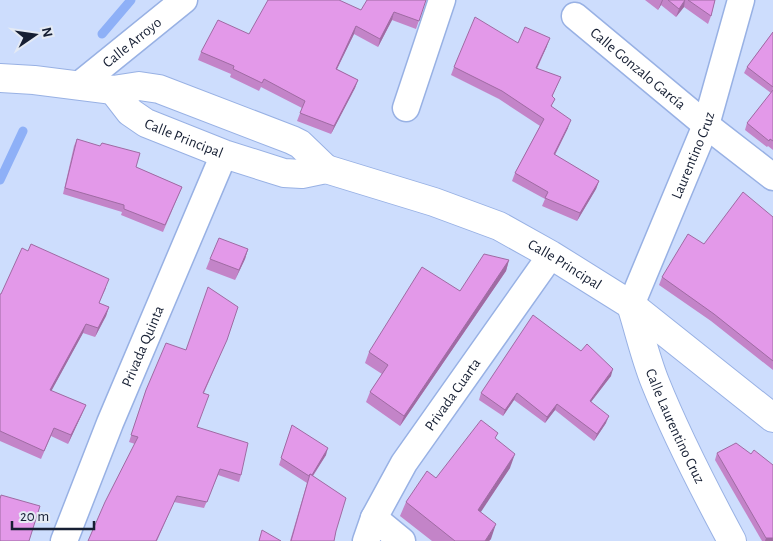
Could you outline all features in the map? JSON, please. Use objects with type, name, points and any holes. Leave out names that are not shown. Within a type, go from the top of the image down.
[{"type":"street","name":"Calle Arroyo","points":[[79,85],[184,0]]},
{"type":"street","points":[[406,108],[442,0]]},
{"type":"street","name":"Laurentino Cruz","points":[[630,305],[706,125],[741,0]]},
{"type":"street","name":"Calle Gonzalo García","points":[[575,16],[706,125],[773,177]]},
{"type":"street","name":"Calle Principal","points":[[0,78],[34,80],[113,90],[149,86],[292,140],[300,144],[326,169],[434,202],[499,226],[551,255],[630,305],[773,418]]},
{"type":"street","name":"Calle Principal","points":[[113,90],[130,112],[142,120],[224,154],[284,173],[302,174],[326,169]]},
{"type":"street","name":"Privada Quinta","points":[[64,541],[110,423],[224,154]]},
{"type":"street","name":"Privada Cuarta","points":[[370,530],[404,463],[551,255]]},
{"type":"street","name":"Calle Laurentino Cruz","points":[[630,305],[654,380],[705,490],[732,541]]},
{"type":"street","points":[[370,530],[402,541]]},
{"type":"building","points":[[268,0],[339,0],[361,10],[367,0],[426,0],[419,21],[394,12],[380,39],[356,26],[336,69],[358,80],[334,126],[300,113],[305,101],[264,79],[262,83],[233,69],[234,66],[201,52],[218,20],[249,34]]},
{"type":"building","points":[[668,0],[685,0],[679,9]]},
{"type":"building","points":[[688,0],[715,0],[711,16]]},
{"type":"building","points":[[475,17],[518,43],[525,27],[550,38],[536,68],[561,77],[552,96],[555,99],[551,106],[571,120],[554,154],[599,181],[580,213],[545,198],[548,192],[515,173],[544,119],[502,91],[454,67]]},
{"type":"building","points":[[773,32],[773,87],[747,67]]},
{"type":"building","points":[[773,90],[773,141],[770,139],[769,141],[747,123]]},
{"type":"building","points":[[77,139],[100,146],[102,143],[140,153],[136,167],[182,187],[165,225],[124,209],[124,205],[65,188]]},
{"type":"building","points":[[743,192],[773,217],[773,361],[714,314],[662,277],[688,234],[704,244]]},
{"type":"building","points":[[219,238],[248,249],[239,270],[210,259]]},
{"type":"building","points":[[31,244],[109,279],[99,303],[109,307],[98,328],[86,324],[50,390],[86,405],[71,435],[54,428],[44,451],[0,431],[0,294],[22,248],[28,251]]},
{"type":"building","points":[[484,254],[509,260],[404,416],[370,392],[388,365],[369,352],[422,267],[460,291]]},
{"type":"building","points":[[208,287],[238,307],[227,340],[203,393],[209,395],[197,427],[248,443],[241,475],[220,469],[207,502],[177,496],[156,541],[88,541],[105,502],[138,437],[131,435],[146,390],[166,343],[186,350]]},
{"type":"building","points":[[533,315],[581,351],[587,344],[613,369],[590,401],[609,416],[597,434],[557,404],[547,417],[517,393],[505,410],[481,393]]},
{"type":"building","points":[[481,420],[498,433],[495,438],[515,454],[478,510],[496,524],[485,541],[455,541],[406,502],[427,471],[436,478]]},
{"type":"building","points":[[292,425],[328,448],[312,475],[310,474],[309,476],[281,458]]},
{"type":"building","points":[[736,443],[751,454],[754,450],[773,465],[773,538],[766,538],[717,453]]},
{"type":"building","points":[[310,474],[346,498],[334,541],[291,541]]},
{"type":"building","points":[[1,495],[40,506],[29,541],[0,541]]},
{"type":"building","points":[[262,530],[281,541],[259,541]]},
{"type":"waterway","points":[[102,34],[131,0]]},
{"type":"waterway","points":[[0,180],[23,131]]}]
